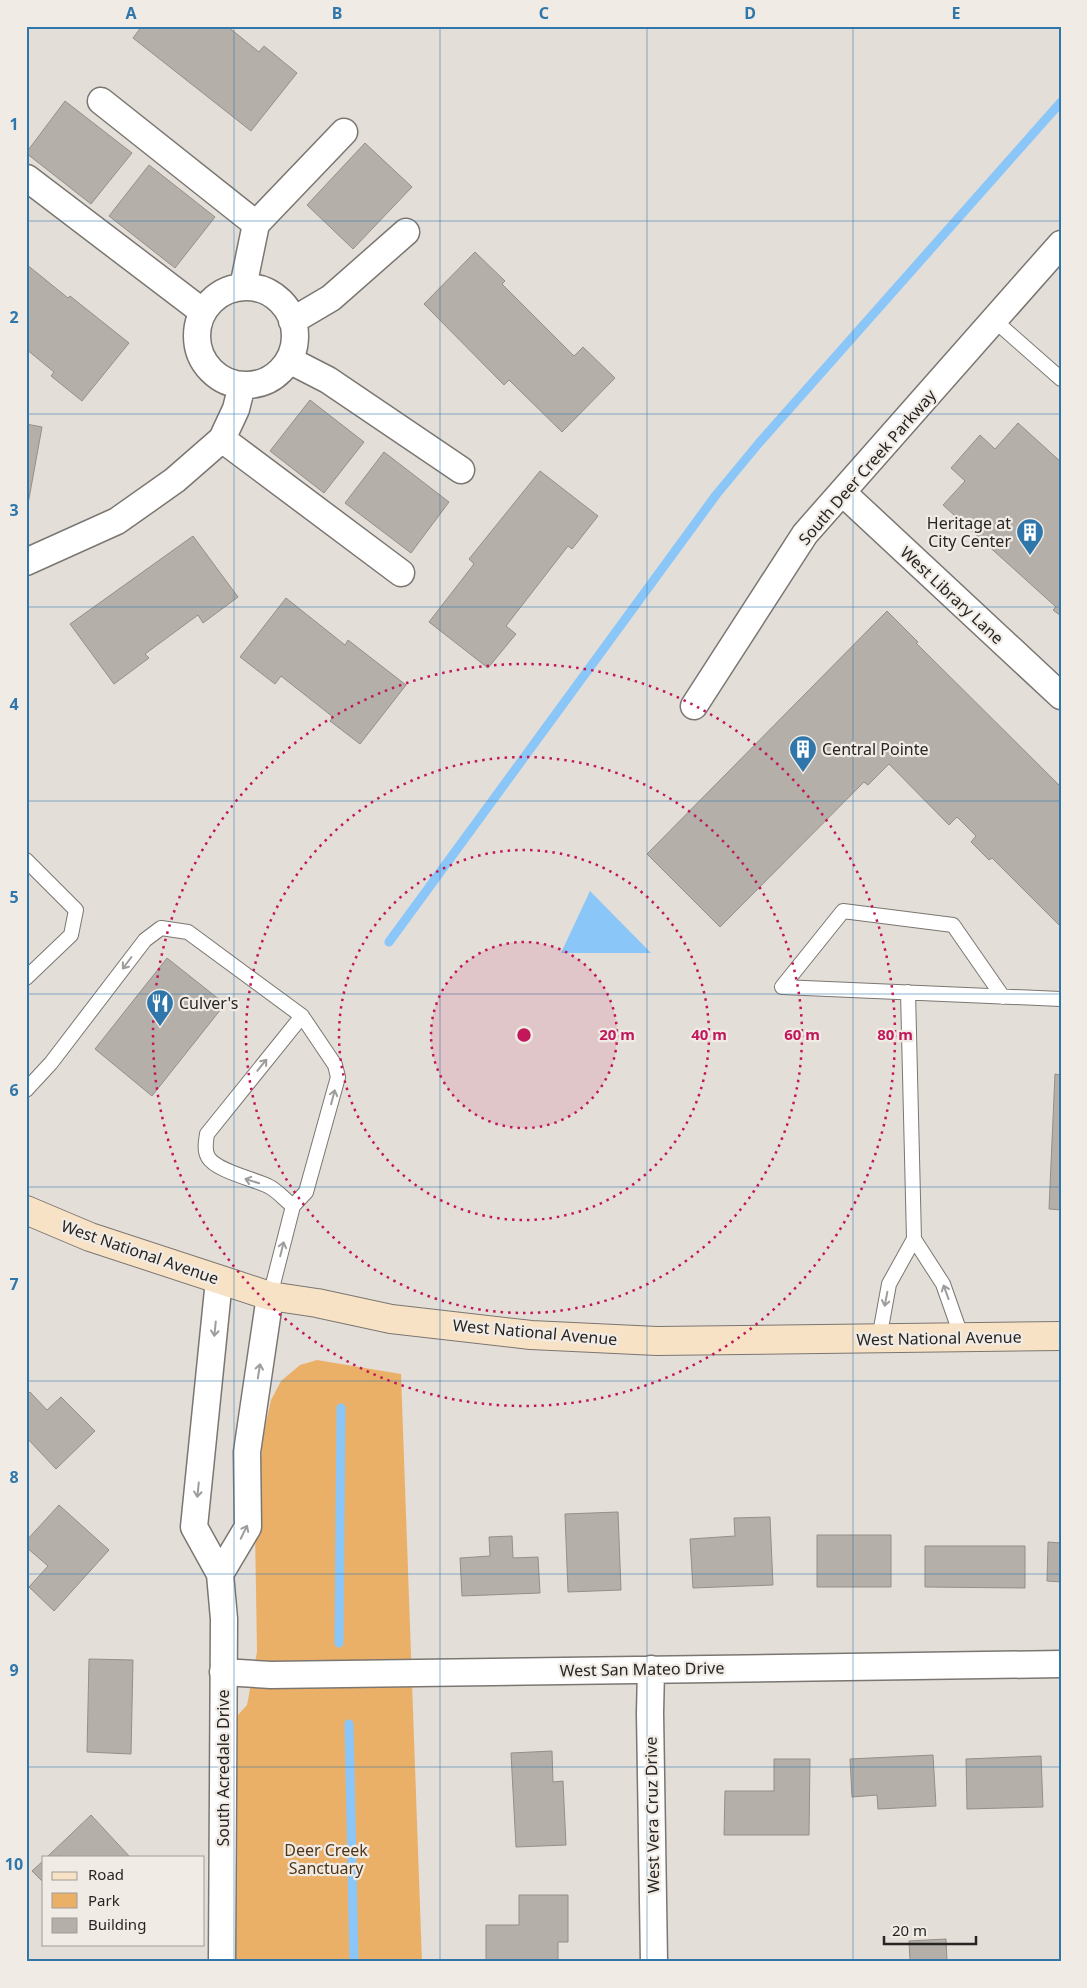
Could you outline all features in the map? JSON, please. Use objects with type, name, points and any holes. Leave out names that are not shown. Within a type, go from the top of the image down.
[{"type":"main road","name":"West National Avenue","points":[[26,1210],[90,1237],[270,1296],[317,1303],[391,1319],[531,1335],[657,1341],[1061,1336]]},
{"type":"street","points":[[101,101],[256,224]]},
{"type":"street","points":[[243,287],[256,224],[344,132]]},
{"type":"street","points":[[27,178],[203,312]]},
{"type":"street","points":[[292,321],[332,298],[406,232]]},
{"type":"street","name":"South Deer Creek Parkway","points":[[694,706],[805,534],[1061,244]]},
{"type":"street","points":[[243,287],[259,289],[274,295],[285,307],[292,321],[295,337],[292,353],[284,367],[273,378],[258,384],[242,385],[226,381],[212,372],[202,359],[197,343],[198,327],[203,312],[213,299],[227,290],[243,287]]},
{"type":"street","points":[[289,360],[328,380],[462,470]]},
{"type":"street","points":[[26,562],[116,520],[175,480],[222,439],[236,409],[242,385]]},
{"type":"street","points":[[222,439],[401,573]]},
{"type":"street","name":"West Library Lane","points":[[843,493],[1061,696]]},
{"type":"street","name":"South Acredale Drive","points":[[220,1280],[194,1527],[220,1574],[224,1619],[222,1962]]},
{"type":"street","points":[[220,1574],[248,1527],[247,1452],[270,1296]]},
{"type":"street","name":"West San Mateo Drive","points":[[223,1672],[271,1675],[1061,1664]]},
{"type":"street","name":"West Vera Cruz Drive","points":[[651,1669],[654,1962]]},
{"type":"lane","points":[[994,320],[1061,379]]},
{"type":"lane","points":[[26,860],[76,910],[71,935],[26,978]]},
{"type":"lane","points":[[1003,997],[953,925],[843,911],[782,988],[908,992],[1003,997],[1061,999]]},
{"type":"lane","points":[[26,1090],[51,1063],[145,940],[161,928],[188,932],[302,1016],[335,1064],[338,1077],[306,1192],[292,1206],[270,1296]]},
{"type":"lane","points":[[879,1339],[889,1284],[914,1239],[908,992]]},
{"type":"lane","points":[[292,1206],[269,1186],[244,1178],[217,1165],[208,1158],[206,1149],[207,1134],[302,1016]]},
{"type":"lane","points":[[914,1239],[942,1284],[962,1338]]},
{"type":"green space","name":"Deer Creek Sanctuary","points":[[317,1360],[401,1374],[422,1962],[236,1962],[233,1729],[238,1715],[247,1705],[257,1652],[255,1530],[263,1436],[271,1400],[281,1381],[300,1365]]},
{"type":"water","points":[[590,891],[651,953],[561,953]]},
{"type":"building","points":[[142,26],[227,26],[259,52],[264,46],[297,73],[251,131],[133,38]]},
{"type":"building","points":[[65,101],[132,153],[91,204],[26,153]]},
{"type":"building","points":[[365,143],[412,187],[353,249],[307,205]]},
{"type":"building","points":[[149,165],[215,217],[175,268],[109,216]]},
{"type":"building","points":[[475,252],[505,281],[502,284],[574,356],[583,347],[615,378],[562,432],[509,380],[504,385],[424,304]]},
{"type":"building","points":[[26,264],[129,343],[82,401],[51,376],[54,372],[26,349]]},
{"type":"building","points":[[310,400],[364,442],[324,493],[270,451]]},
{"type":"building","name":"Heritage at City Center","points":[[1018,423],[1061,462],[1061,616],[1053,610],[1056,607],[943,505],[965,481],[951,468],[980,435],[995,449]]},
{"type":"building","points":[[26,424],[42,427],[28,504],[26,503]]},
{"type":"building","points":[[384,452],[449,502],[411,553],[345,503]]},
{"type":"building","points":[[540,471],[598,516],[572,549],[568,546],[506,626],[516,634],[488,668],[429,622],[474,564],[469,559]]},
{"type":"building","points":[[193,536],[238,597],[203,623],[198,615],[145,654],[149,658],[114,684],[70,624]]},
{"type":"building","points":[[286,598],[345,645],[348,640],[406,685],[360,744],[330,721],[333,717],[281,676],[275,684],[240,657]]},
{"type":"building","name":"Central Pointe","points":[[887,611],[918,642],[916,643],[1061,787],[1061,927],[992,858],[989,860],[971,842],[976,836],[957,817],[949,825],[889,764],[868,785],[864,782],[720,927],[647,854]]},
{"type":"building","name":"Culver's","points":[[167,958],[225,1004],[152,1096],[95,1049]]},
{"type":"building","points":[[1055,1074],[1061,1075],[1061,1210],[1049,1209]]},
{"type":"building","points":[[30,1392],[47,1410],[61,1397],[95,1431],[56,1469],[26,1437],[26,1395]]},
{"type":"building","points":[[59,1505],[109,1550],[54,1611],[29,1587],[48,1566],[26,1547],[26,1541]]},
{"type":"building","points":[[618,1512],[621,1590],[568,1592],[565,1514]]},
{"type":"building","points":[[770,1517],[773,1585],[693,1588],[690,1539],[735,1536],[734,1518]]},
{"type":"building","points":[[817,1535],[891,1535],[891,1587],[817,1587]]},
{"type":"building","points":[[512,1536],[513,1558],[538,1557],[540,1593],[462,1596],[460,1558],[490,1556],[489,1537]]},
{"type":"building","points":[[1048,1542],[1061,1543],[1061,1582],[1047,1581]]},
{"type":"building","points":[[925,1546],[1025,1546],[1025,1588],[925,1587]]},
{"type":"building","points":[[89,1659],[133,1660],[131,1754],[87,1752]]},
{"type":"building","points":[[552,1751],[553,1782],[563,1781],[566,1845],[516,1847],[511,1753]]},
{"type":"building","points":[[933,1755],[936,1806],[878,1809],[877,1795],[852,1797],[850,1759]]},
{"type":"building","points":[[1041,1756],[1043,1807],[967,1809],[966,1759]]},
{"type":"building","points":[[774,1759],[810,1759],[809,1835],[724,1835],[725,1791],[774,1791]]},
{"type":"building","points":[[91,1815],[129,1856],[48,1856]]},
{"type":"building","points":[[42,1862],[42,1881],[32,1871]]},
{"type":"building","points":[[519,1895],[568,1895],[568,1942],[558,1942],[558,1962],[486,1962],[486,1925],[519,1925]]},
{"type":"building","points":[[946,1939],[947,1962],[885,1962],[910,1961],[909,1941]]},
{"type":"building","points":[[738,1960],[821,1962],[738,1962]]},
{"type":"waterway","points":[[389,942],[716,495],[759,443],[1061,102]]},
{"type":"waterway","points":[[339,1643],[341,1408]]},
{"type":"waterway","points":[[349,1724],[354,1962]]},
{"type":"place","name":"Heritage at City Center","points":[[1030,556]]},
{"type":"place","name":"Central Pointe","points":[[803,773]]},
{"type":"place","name":"Culver's","points":[[160,1027]]}]
